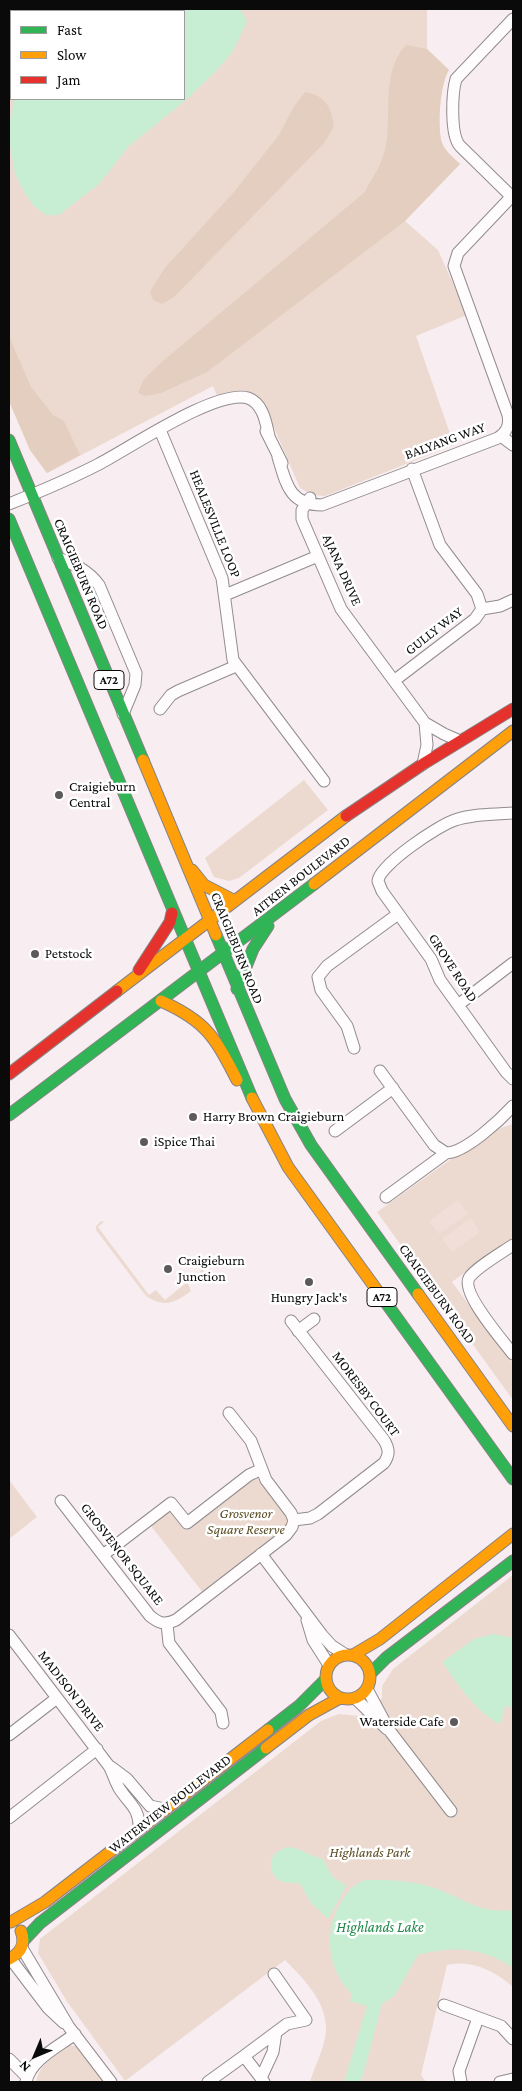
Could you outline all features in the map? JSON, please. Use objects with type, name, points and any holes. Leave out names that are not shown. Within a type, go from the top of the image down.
[{"type":"main road","name":"CRAIGIEBURN ROAD","points":[[9,440],[210,920],[237,989],[285,1099],[307,1138],[513,1426]]},
{"type":"main road","name":"A72","points":[[9,518],[110,756],[172,913],[200,972],[258,1110],[288,1167],[513,1479]]},
{"type":"main road","points":[[9,537],[34,590],[47,610]]},
{"type":"main road","name":"AITKEN BOULEVARD","points":[[9,1074],[354,810],[423,764],[513,709]]},
{"type":"main road","name":"AITKEN BOULEVARD","points":[[9,1115],[200,972],[513,731]]},
{"type":"main road","points":[[184,860],[204,885],[234,901]]},
{"type":"main road","points":[[134,978],[170,922],[172,913]]},
{"type":"main road","points":[[237,989],[253,949],[274,915]]},
{"type":"main road","points":[[161,1001],[186,1011],[201,1021],[212,1034],[240,1087],[258,1110]]},
{"type":"main road","points":[[513,1534],[380,1639],[350,1655],[333,1660],[328,1665],[325,1680],[330,1691],[340,1698],[355,1698],[367,1689],[370,1674],[386,1658],[513,1560]]},
{"type":"main road","points":[[350,1655],[364,1662],[370,1674]]},
{"type":"main road","name":"WATERVIEW BOULEVARD","points":[[10,1922],[45,1902],[299,1706],[325,1680]]},
{"type":"main road","name":"WATERVIEW BOULEVARD","points":[[9,1958],[40,1923],[309,1715],[340,1698]]},
{"type":"main road","points":[[10,1922],[20,1929],[23,1944]]},
{"type":"street","points":[[513,19],[456,79],[453,132],[460,146],[513,196],[458,253],[454,266],[508,414],[507,434],[513,445]]},
{"type":"street","points":[[9,504],[102,463],[195,410],[219,403],[244,404],[251,407],[269,436],[278,457],[297,490],[308,502]]},
{"type":"street","name":"HEALESVILLE LOOP","points":[[160,430],[222,578],[230,647],[236,666],[324,781]]},
{"type":"street","name":"BALYANG WAY","points":[[308,502],[337,497],[507,434]]},
{"type":"street","name":"GULLY WAY","points":[[394,680],[475,619],[482,609],[477,594],[440,545],[412,469]]},
{"type":"street","name":"AJANA DRIVE","points":[[308,502],[305,524],[341,609],[425,723],[460,741]]},
{"type":"street","points":[[225,595],[318,556]]},
{"type":"street","points":[[58,558],[86,571],[99,585],[136,674],[135,685],[123,714]]},
{"type":"street","points":[[482,609],[500,606],[513,600]]},
{"type":"street","points":[[160,709],[171,695],[178,690],[236,666]]},
{"type":"street","points":[[423,764],[428,745],[425,723]]},
{"type":"street","name":"GROVE ROAD","points":[[513,812],[465,818],[446,823],[383,869],[378,877],[379,886],[427,953],[440,980],[509,1075],[513,1087]]},
{"type":"street","points":[[354,1048],[347,1026],[321,990],[318,977],[327,966],[398,914]]},
{"type":"street","points":[[458,1005],[513,963]]},
{"type":"street","points":[[380,1070],[434,1145],[446,1154]]},
{"type":"street","points":[[335,1131],[394,1088]]},
{"type":"street","points":[[386,1197],[446,1154],[456,1151],[499,1121],[513,1106]]},
{"type":"street","points":[[499,1121],[513,1116]]},
{"type":"street","points":[[513,1245],[471,1276],[468,1286],[477,1305],[513,1354]]},
{"type":"street","points":[[298,1331],[314,1319]]},
{"type":"street","name":"MORESBY COURT","points":[[291,1321],[384,1440],[389,1450],[388,1457],[384,1463],[318,1514],[310,1518],[294,1520]]},
{"type":"street","points":[[228,1413],[251,1441],[260,1470],[294,1520]]},
{"type":"street","points":[[103,1555],[171,1503],[187,1523],[249,1475],[260,1470]]},
{"type":"street","name":"GROSVENOR SQUARE","points":[[61,1501],[150,1616],[158,1622],[167,1624],[176,1620],[286,1535],[292,1527],[294,1520]]},
{"type":"street","points":[[261,1554],[332,1646],[350,1655]]},
{"type":"street","points":[[306,1613],[312,1640],[328,1665]]},
{"type":"street","points":[[167,1624],[169,1644],[221,1712],[224,1723]]},
{"type":"street","name":"MADISON DRIVE","points":[[9,1635],[109,1766],[119,1787],[137,1810],[140,1817],[139,1829]]},
{"type":"street","points":[[367,1689],[389,1730],[451,1811]]},
{"type":"street","points":[[9,1736],[57,1698]]},
{"type":"street","points":[[355,1698],[389,1730]]},
{"type":"street","points":[[9,1818],[97,1749]]},
{"type":"street","name":"MADISON DRIVE","points":[[109,1766],[127,1779],[150,1806],[165,1809]]},
{"type":"street","points":[[23,1944],[72,2031],[111,2082]]},
{"type":"street","points":[[9,1958],[48,2008],[72,2031]]},
{"type":"street","points":[[208,2082],[276,2032],[292,2022],[306,2020],[274,1974]]},
{"type":"street","points":[[444,2005],[501,2026],[513,2039]]},
{"type":"street","points":[[461,2082],[459,2071],[478,2018]]},
{"type":"street","points":[[9,2059],[27,2079],[37,2063],[72,2031]]},
{"type":"street","points":[[262,2080],[273,2052],[276,2032]]},
{"type":"street","points":[[244,2056],[262,2080]]},
{"type":"street","points":[[500,2082],[513,2079]]},
{"type":"green space","points":[[9,9],[427,9],[427,49],[449,70],[443,85],[440,105],[440,136],[443,146],[460,164],[405,221],[438,250],[467,315],[416,336],[454,445],[325,496],[312,495],[300,488],[269,416],[258,401],[218,398],[213,386],[47,473],[30,450],[9,401]]},
{"type":"green space","points":[[304,780],[328,810],[239,878],[229,881],[214,877],[205,858]]},
{"type":"green space","points":[[513,1124],[513,1237],[452,1282],[513,1364],[513,1400],[377,1212],[489,1132]]},
{"type":"green space","points":[[101,1221],[104,1222],[98,1227],[149,1295],[156,1290],[165,1300],[201,1271],[198,1264],[203,1264],[206,1270],[188,1284],[191,1291],[180,1299],[164,1303],[152,1300],[146,1296],[96,1230],[96,1226]]},
{"type":"green space","name":"Grosvenor Square Reserve","points":[[260,1479],[290,1520],[286,1529],[204,1594],[151,1526],[170,1511],[187,1530],[251,1480]]},
{"type":"green space","points":[[9,1480],[37,1517],[9,1539]]},
{"type":"green space","name":"Highlands Park","points":[[513,1575],[513,1987],[491,1971],[474,1965],[447,1965],[421,2075],[426,2082],[310,2082],[325,2040],[325,2016],[312,1990],[285,1960],[125,2081],[66,2000],[38,1953],[40,1939],[321,1721],[339,1714],[359,1716],[379,1701],[382,1698],[382,1686],[393,1669]]},
{"type":"green space","points":[[68,2045],[80,2047],[107,2082],[36,2082],[44,2065]]},
{"type":"shaded area","points":[[406,45],[427,49],[449,70],[443,85],[440,136],[445,149],[460,164],[405,221],[207,372],[161,393],[145,396],[138,393],[144,379],[163,361],[365,192],[383,157],[388,129],[388,99],[392,70],[397,57]]},
{"type":"shaded area","points":[[305,92],[318,96],[323,100],[331,113],[334,126],[324,143],[174,297],[162,304],[153,300],[150,292],[164,269],[234,192],[279,135],[293,108]]},
{"type":"shaded area","points":[[9,336],[31,387],[53,415],[64,421],[80,455],[47,473],[30,450],[9,401]]},
{"type":"shaded area","points":[[458,1200],[468,1214],[439,1234],[429,1221]]},
{"type":"shaded area","points":[[471,1218],[480,1232],[452,1252],[442,1239]]},
{"type":"water","points":[[240,9],[247,21],[233,51],[219,68],[186,100],[129,146],[99,184],[59,215],[46,215],[34,206],[15,174],[10,145],[10,120],[15,100],[185,100],[185,10],[36,10]]},
{"type":"water","points":[[493,1634],[513,1638],[513,1708],[505,1706],[500,1724],[483,1713],[475,1705],[442,1662],[474,1639]]},
{"type":"water","points":[[287,1847],[292,1847],[323,1859],[332,1876],[346,1886],[328,1919],[311,1903],[301,1885],[298,1883],[282,1882],[273,1874],[271,1863],[274,1854]]},
{"type":"water","name":"Highlands Lake","points":[[366,1880],[420,1884],[489,1910],[513,1910],[513,1968],[490,1956],[467,1950],[443,1950],[418,1955],[395,1995],[382,2004],[361,2082],[344,2082],[367,2006],[350,2001],[352,1994],[343,1984],[332,1960],[330,1935],[332,1923],[343,1899],[353,1887]]},
{"type":"traffic: fast","points":[[9,440],[143,760]]},
{"type":"traffic: fast","points":[[9,519],[252,1098]]},
{"type":"traffic: fast","points":[[9,1115],[314,884]]},
{"type":"traffic: fast","points":[[237,989],[253,949],[268,926]]},
{"type":"traffic: fast","points":[[216,935],[285,1099],[311,1145],[418,1294]]},
{"type":"traffic: fast","points":[[384,1300],[513,1479]]},
{"type":"traffic: fast","points":[[370,1674],[386,1658],[513,1561]]},
{"type":"traffic: fast","points":[[268,1730],[299,1706],[325,1680]]},
{"type":"traffic: fast","points":[[24,1940],[40,1923],[266,1748]]},
{"type":"traffic: slow","points":[[314,884],[513,731]]},
{"type":"traffic: slow","points":[[143,760],[216,935]]},
{"type":"traffic: slow","points":[[117,991],[346,816]]},
{"type":"traffic: slow","points":[[192,870],[204,885],[235,901]]},
{"type":"traffic: slow","points":[[161,1001],[189,1016],[208,1032],[222,1052],[237,1080]]},
{"type":"traffic: slow","points":[[252,1098],[288,1167],[384,1300]]},
{"type":"traffic: slow","points":[[418,1294],[513,1426]]},
{"type":"traffic: slow","points":[[353,1655],[380,1639],[513,1534]]},
{"type":"traffic: slow","points":[[352,1655],[364,1661],[369,1668],[370,1677],[369,1686],[364,1693],[357,1698],[344,1699],[336,1696],[329,1689],[326,1673],[329,1665],[336,1658],[352,1655]]},
{"type":"traffic: slow","points":[[266,1748],[309,1715],[340,1698]]},
{"type":"traffic: slow","points":[[11,1922],[45,1902],[268,1730]]},
{"type":"traffic: slow","points":[[9,1959],[17,1954],[23,1944],[21,1931]]},
{"type":"traffic: jam","points":[[346,816],[423,764],[513,709]]},
{"type":"traffic: jam","points":[[139,970],[170,922],[172,913]]},
{"type":"traffic: jam","points":[[9,1074],[117,991]]},
{"type":"place","name":"Craigieburn Central","points":[[59,795]]},
{"type":"place","name":"Petstock","points":[[35,954]]},
{"type":"place","name":"Harry Brown Craigieburn","points":[[193,1117]]},
{"type":"place","name":"iSpice Thai","points":[[144,1142]]},
{"type":"place","name":"Craigieburn Junction","points":[[168,1269]]},
{"type":"place","name":"Hungry Jack's","points":[[309,1282]]},
{"type":"place","name":"Waterside Cafe","points":[[454,1722]]}]
